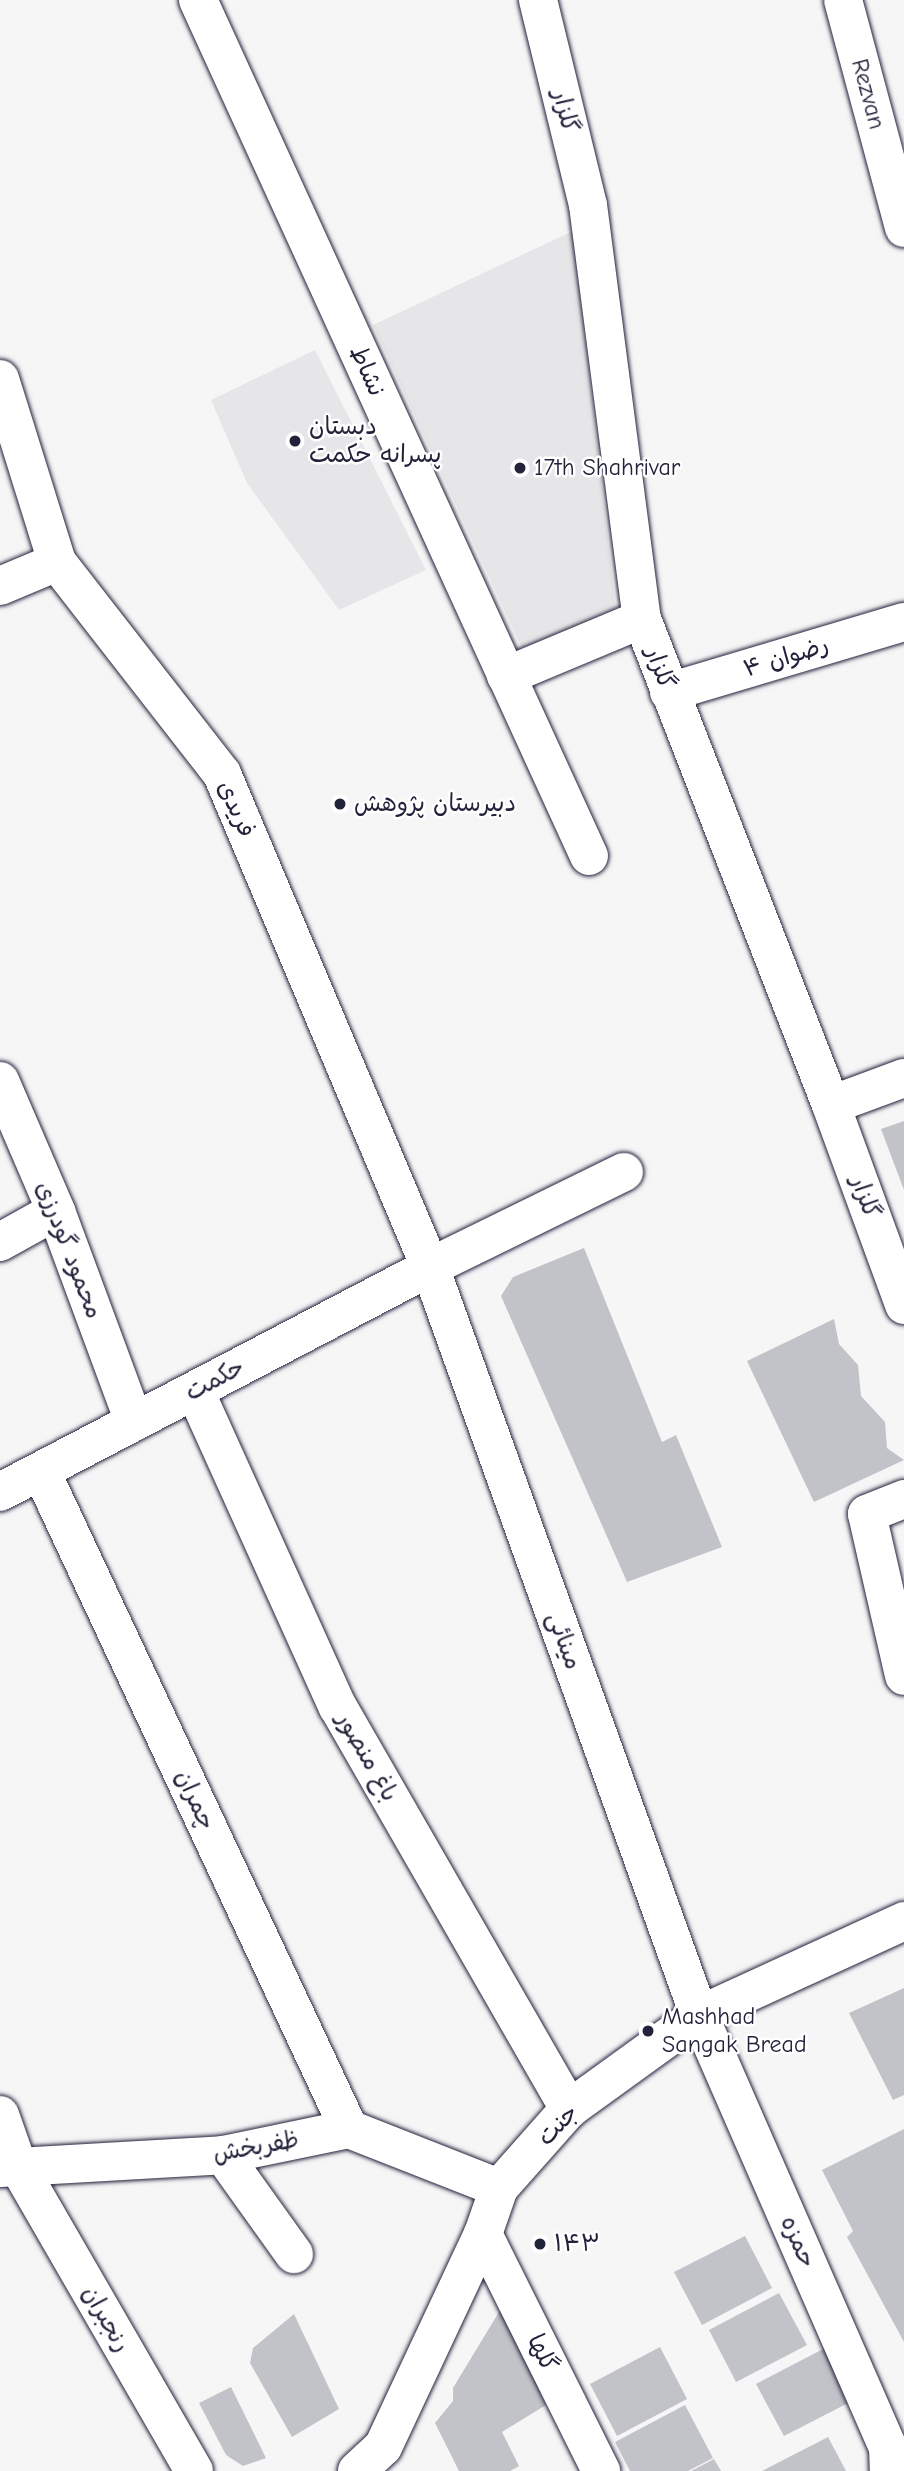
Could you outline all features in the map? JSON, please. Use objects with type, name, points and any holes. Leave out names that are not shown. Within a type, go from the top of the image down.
[{"type":"street","name":"نشاط","points":[[198,0],[589,856]]},
{"type":"street","name":"گلزار","points":[[538,0],[588,205],[642,619],[831,1105],[904,1305]]},
{"type":"street","name":"Rezvan","points":[[843,0],[904,228]]},
{"type":"street","name":"فریدی","points":[[0,379],[57,562],[222,774],[430,1267]]},
{"type":"street","points":[[0,586],[57,562]]},
{"type":"street","points":[[506,676],[642,619]]},
{"type":"street","name":"رضوان ۴","points":[[669,692],[904,622]]},
{"type":"street","points":[[831,1105],[904,1078]]},
{"type":"street","name":"محمود گودرزی","points":[[0,1081],[55,1211],[134,1422]]},
{"type":"street","name":"حکمت","points":[[0,1492],[430,1267],[624,1172]]},
{"type":"street","points":[[0,1242],[55,1211]]},
{"type":"street","name":"مینائی","points":[[430,1267],[699,2015]]},
{"type":"street","name":"باغ منصور","points":[[195,1391],[338,1707],[569,2109]]},
{"type":"street","name":"چمران","points":[[41,1471],[349,2129]]},
{"type":"street","points":[[904,1499],[867,1514],[904,1676]]},
{"type":"street","name":"جنت","points":[[357,2471],[383,2447],[483,2234],[499,2188],[569,2109],[699,2015],[904,1921]]},
{"type":"street","name":"حمزه","points":[[699,2015],[888,2447],[889,2471]]},
{"type":"street","name":"رنجبران","points":[[0,2115],[9,2167],[194,2471]]},
{"type":"street","points":[[349,2129],[499,2188]]},
{"type":"street","name":"ظفربخش","points":[[9,2167],[223,2155],[349,2129]]},
{"type":"street","points":[[223,2155],[293,2254]]},
{"type":"street","name":"گلها","points":[[483,2234],[601,2471]]},
{"type":"shaded area","name":"17th Shahrivar","points":[[573,231],[616,611],[531,651],[521,646],[373,325]]},
{"type":"shaded area","name":"دبستان پسرانه حکمت","points":[[315,350],[426,570],[339,610],[247,483],[211,400]]},
{"type":"building","points":[[904,1121],[904,1190],[881,1129]]},
{"type":"building","points":[[584,1248],[662,1442],[676,1435],[722,1547],[627,1582],[501,1296],[513,1277]]},
{"type":"building","points":[[834,1319],[839,1344],[858,1365],[861,1396],[885,1422],[887,1448],[904,1460],[814,1502],[747,1361]]},
{"type":"building","points":[[904,1988],[904,2095],[893,2100],[849,2013]]},
{"type":"building","points":[[904,2129],[904,2342],[847,2237],[853,2231],[822,2170]]},
{"type":"building","points":[[745,2236],[772,2288],[702,2325],[674,2272]]},
{"type":"building","points":[[779,2293],[807,2345],[736,2382],[709,2330]]},
{"type":"building","points":[[502,2307],[546,2405],[502,2432],[519,2466],[510,2471],[459,2471],[435,2423],[453,2401],[453,2388]]},
{"type":"building","points":[[294,2314],[339,2409],[292,2437],[250,2363],[253,2348]]},
{"type":"building","points":[[660,2347],[687,2399],[617,2436],[590,2384]]},
{"type":"building","points":[[827,2347],[854,2400],[784,2436],[756,2384]]},
{"type":"building","points":[[231,2387],[266,2458],[243,2466],[226,2455],[199,2403]]},
{"type":"building","points":[[685,2405],[713,2458],[688,2471],[630,2471],[615,2442]]},
{"type":"building","points":[[828,2437],[846,2471],[762,2471]]},
{"type":"building","points":[[714,2459],[721,2471],[691,2471]]},
{"type":"place","name":"دبستان پسرانه حکمت","points":[[295,441]]},
{"type":"place","name":"17th Shahrivar","points":[[520,468]]},
{"type":"place","name":"دبیرستان پژوهش","points":[[340,804]]},
{"type":"place","name":"Mashhad Sangak Bread","points":[[648,2031]]},
{"type":"place","name":"۱۴۳","points":[[540,2244]]}]
